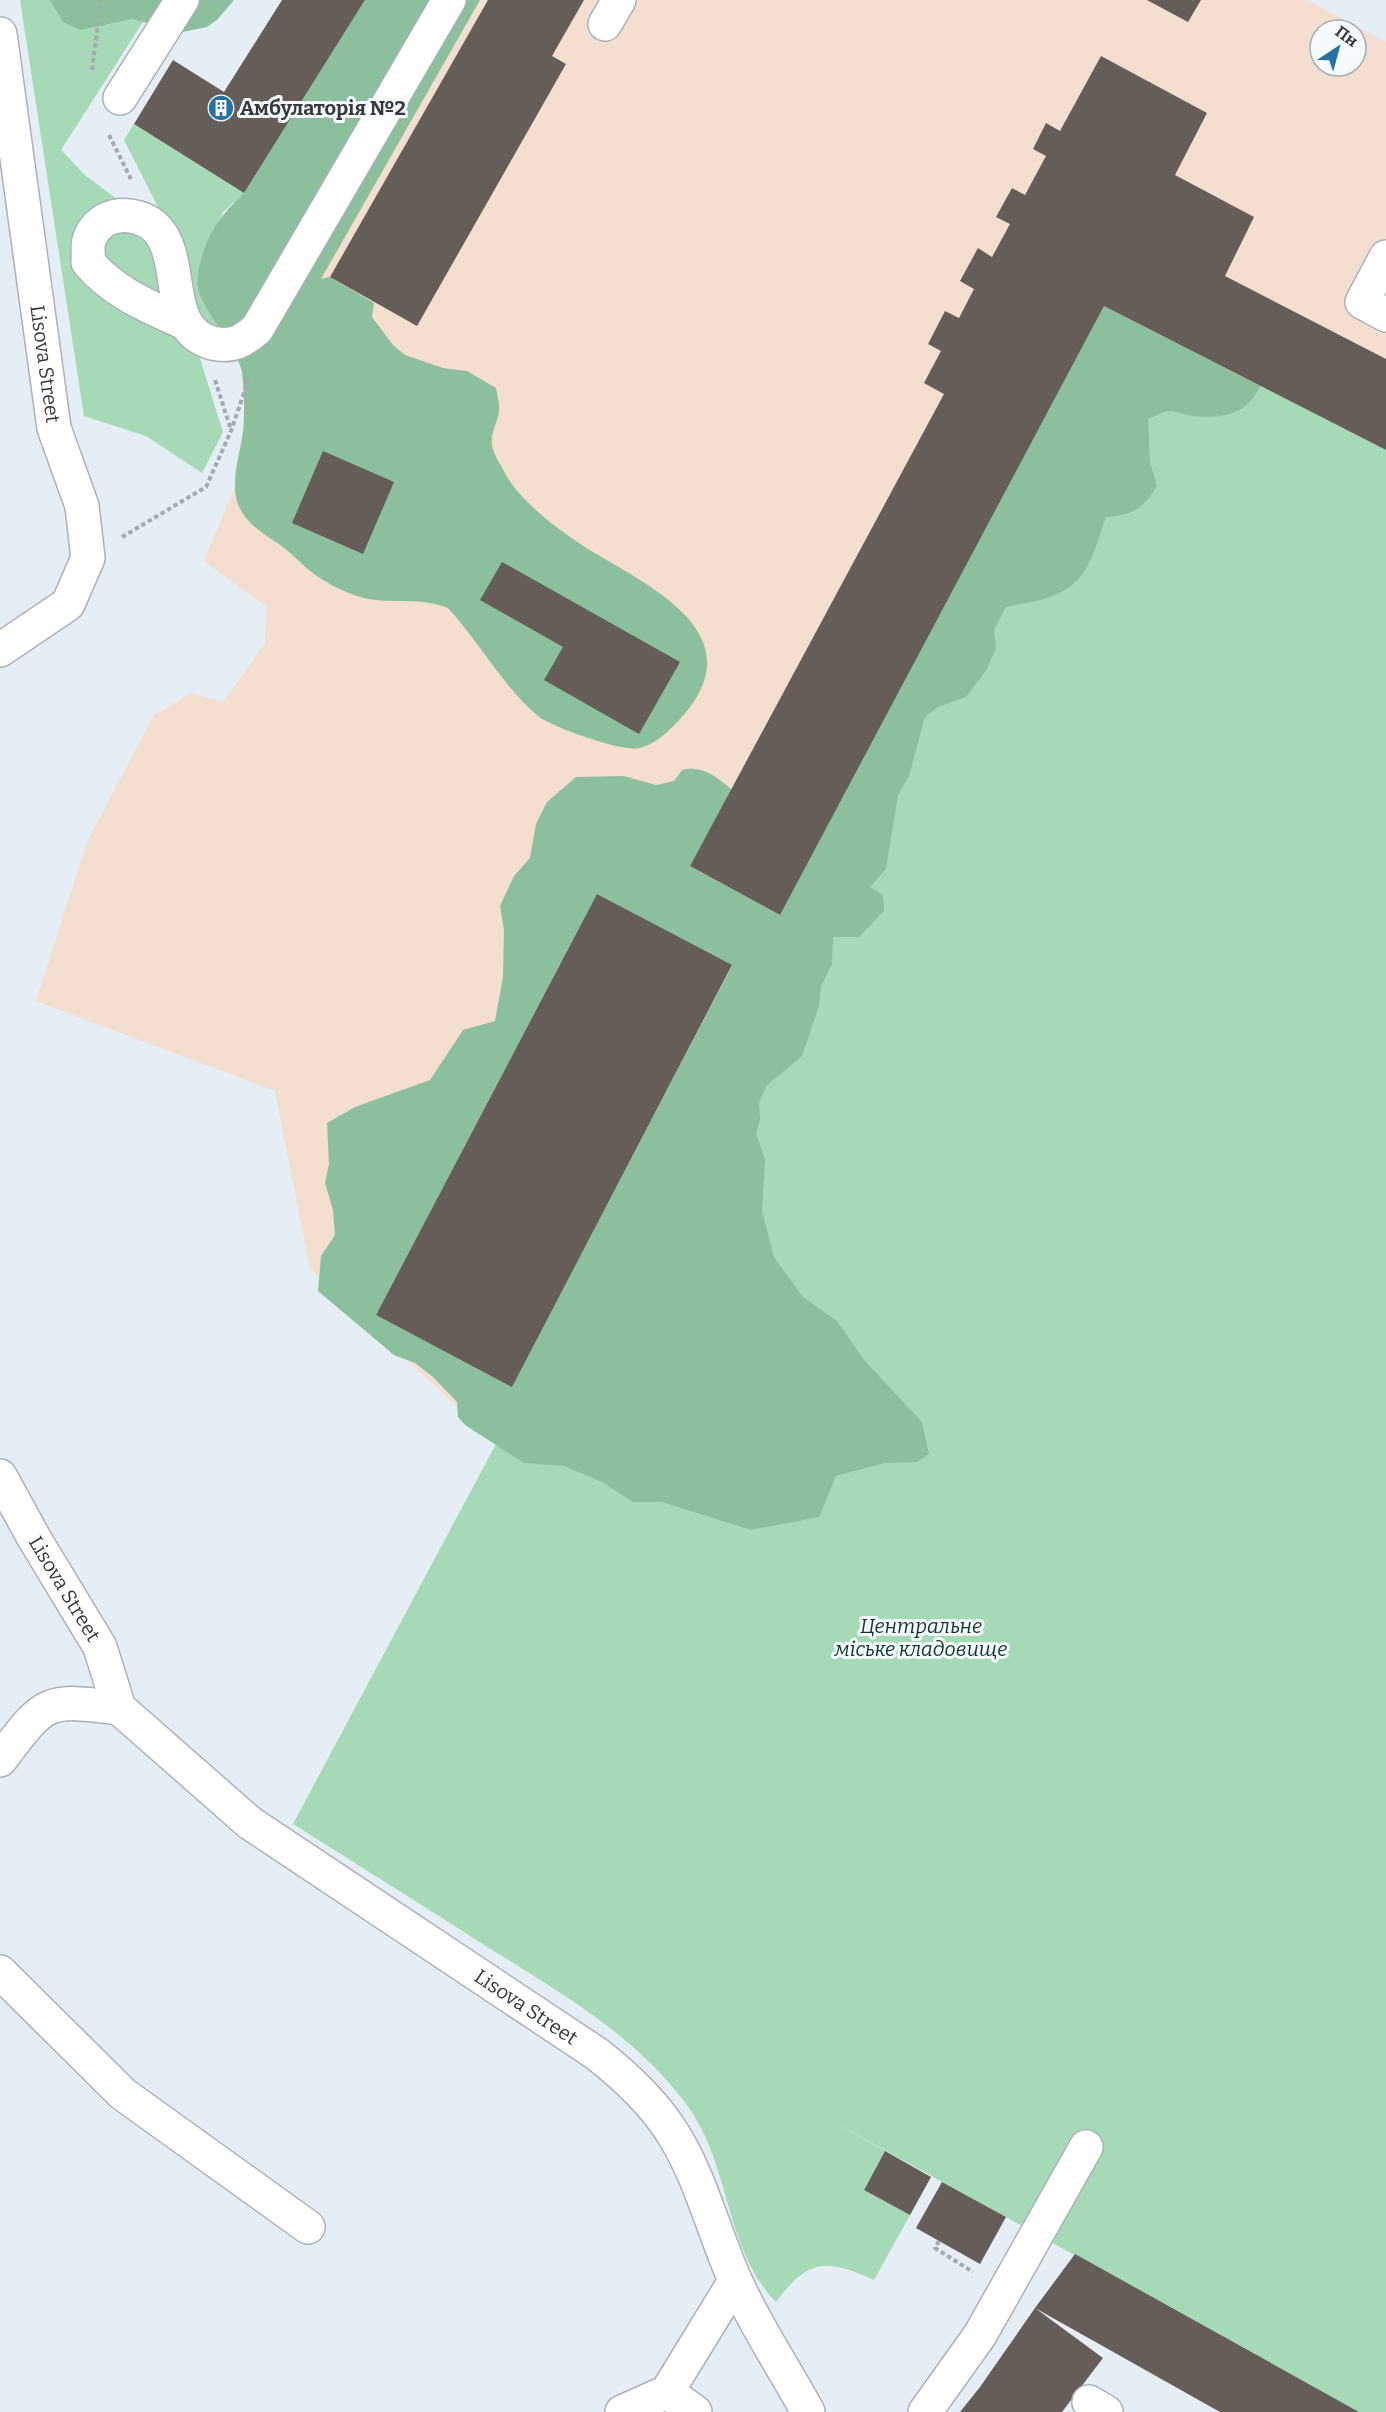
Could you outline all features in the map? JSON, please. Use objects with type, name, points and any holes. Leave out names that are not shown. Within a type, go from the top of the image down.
[{"type":"street","points":[[120,98],[182,0]]},
{"type":"street","points":[[195,332],[178,304],[170,252],[158,230],[141,217],[118,215],[102,222],[89,239],[88,262],[104,282],[195,332],[224,346],[242,342],[257,329],[449,0]]},
{"type":"street","name":"Lisova Street","points":[[0,34],[54,428],[82,506],[88,558],[69,604],[0,650]]},
{"type":"street","points":[[1386,257],[1362,302],[1386,315]]},
{"type":"street","name":"Lisova Street","points":[[0,1476],[34,1538],[100,1647],[119,1708],[250,1823],[597,2054],[626,2076],[671,2130],[687,2161],[735,2282],[808,2412]]},
{"type":"street","points":[[0,1760],[32,1717],[52,1705],[75,1702],[119,1708]]},
{"type":"street","points":[[0,1972],[123,2094],[308,2227]]},
{"type":"street","points":[[925,2412],[980,2335],[1086,2147]]},
{"type":"street","points":[[622,2412],[667,2392],[735,2282]]},
{"type":"street","points":[[667,2392],[695,2412]]},
{"type":"path","points":[[120,98],[103,123],[158,230]]},
{"type":"path","points":[[88,558],[206,487],[231,431],[252,369],[257,329]]},
{"type":"path","points":[[195,332],[231,431]]},
{"type":"path","points":[[939,2241],[935,2248],[1006,2291]]},
{"type":"shaded area","points":[[480,0],[1307,0],[1341,18],[1308,18],[1308,78],[1368,78],[1368,32],[1386,42],[1386,450],[1104,306],[497,1444],[310,1269],[275,1091],[36,1001],[88,840],[154,715],[191,693],[223,702],[265,644],[266,606],[204,561],[324,271]]},
{"type":"green space","points":[[20,0],[157,0],[61,150],[86,176],[121,202],[79,231],[196,346],[223,432],[202,473],[146,436],[84,416]]},
{"type":"green space","points":[[50,0],[234,0],[217,20],[207,27],[182,32],[132,19],[80,30],[63,22]]},
{"type":"green space","points":[[365,0],[480,0],[321,279],[330,277],[374,303],[372,317],[393,345],[405,355],[443,368],[467,371],[496,388],[499,408],[492,446],[498,461],[514,487],[550,522],[579,543],[653,588],[675,605],[692,624],[704,644],[707,667],[700,691],[680,719],[657,740],[646,746],[632,749],[619,747],[546,721],[515,693],[448,608],[421,602],[368,599],[336,587],[314,574],[287,550],[255,527],[240,509],[235,477],[244,425],[242,372],[234,352],[203,302],[199,291],[197,283],[202,256],[217,223],[244,193]]},
{"type":"green space","points":[[134,124],[244,193],[223,212],[197,287],[223,337],[200,325],[180,250],[124,140]]},
{"type":"green space","points":[[122,225],[152,238],[168,303],[112,273],[100,243]]},
{"type":"green space","name":"Центральне міське кладовище","points":[[1104,306],[1386,450],[1386,2412],[1359,2412],[830,2120],[885,2151],[864,2190],[910,2215],[874,2280],[843,2268],[819,2267],[808,2270],[798,2277],[776,2302],[759,2281],[746,2257],[712,2154],[701,2129],[687,2105],[644,2057],[596,2017],[570,1999],[293,1824]]},
{"type":"green space","points":[[1104,306],[1260,386],[1249,403],[1233,413],[1204,417],[1170,411],[1148,419],[1150,462],[1157,486],[1152,494],[1142,505],[1130,512],[1106,517],[1088,565],[1074,584],[1045,599],[1005,608],[994,631],[996,648],[987,669],[966,697],[938,707],[925,717],[909,776],[898,795],[886,869],[870,887],[883,895],[884,911],[859,937],[833,937],[832,964],[821,986],[819,1006],[802,1056],[766,1086],[759,1103],[760,1119],[756,1134],[765,1159],[762,1211],[774,1257],[803,1297],[837,1321],[864,1360],[922,1422],[929,1454],[917,1462],[884,1463],[836,1476],[819,1517],[751,1530],[662,1502],[633,1502],[602,1482],[564,1466],[524,1463],[465,1425],[458,1417],[457,1402],[433,1377],[415,1363],[394,1355],[318,1291],[321,1256],[335,1235],[333,1210],[325,1183],[329,1164],[327,1123],[355,1107],[430,1080],[463,1030],[495,1021],[503,977],[504,930],[500,906],[514,876],[530,858],[536,824],[547,802],[576,777],[624,776],[656,785],[674,781],[682,770],[696,769],[715,777],[732,790],[690,866],[780,915]],"holes":[[[597,894],[732,966],[512,1386],[376,1315]]]},
{"type":"building","name":"Амбулаторія №2","points":[[282,0],[365,0],[244,193],[134,124],[173,60],[224,92]]},
{"type":"building","points":[[488,0],[584,0],[552,56],[566,64],[417,326],[330,277]]},
{"type":"building","points":[[1147,0],[1201,0],[1188,22]]},
{"type":"building","points":[[1101,56],[1207,113],[1175,175],[1254,217],[1225,276],[1386,359],[1386,450],[1104,306],[780,915],[690,866],[944,394],[924,383],[941,351],[928,344],[945,311],[959,318],[974,289],[960,281],[978,248],[992,257],[1010,224],[996,217],[1012,188],[1025,195],[1046,156],[1033,149],[1046,123],[1060,131]]},
{"type":"building","points":[[323,451],[394,482],[363,554],[292,523]]},
{"type":"building","points":[[502,562],[680,662],[639,734],[544,680],[563,647],[480,600]]},
{"type":"building","points":[[597,894],[732,965],[512,1387],[376,1315]]},
{"type":"building","points":[[885,2151],[931,2177],[910,2215],[864,2190]]},
{"type":"building","points":[[942,2182],[1006,2217],[980,2264],[916,2228]]},
{"type":"building","points":[[1075,2254],[1359,2412],[1220,2412],[1035,2308]]},
{"type":"building","points":[[1035,2308],[1103,2358],[1062,2412],[960,2412],[980,2387]]},
{"type":"place","name":"Амбулаторія №2","points":[[221,108]]}]
